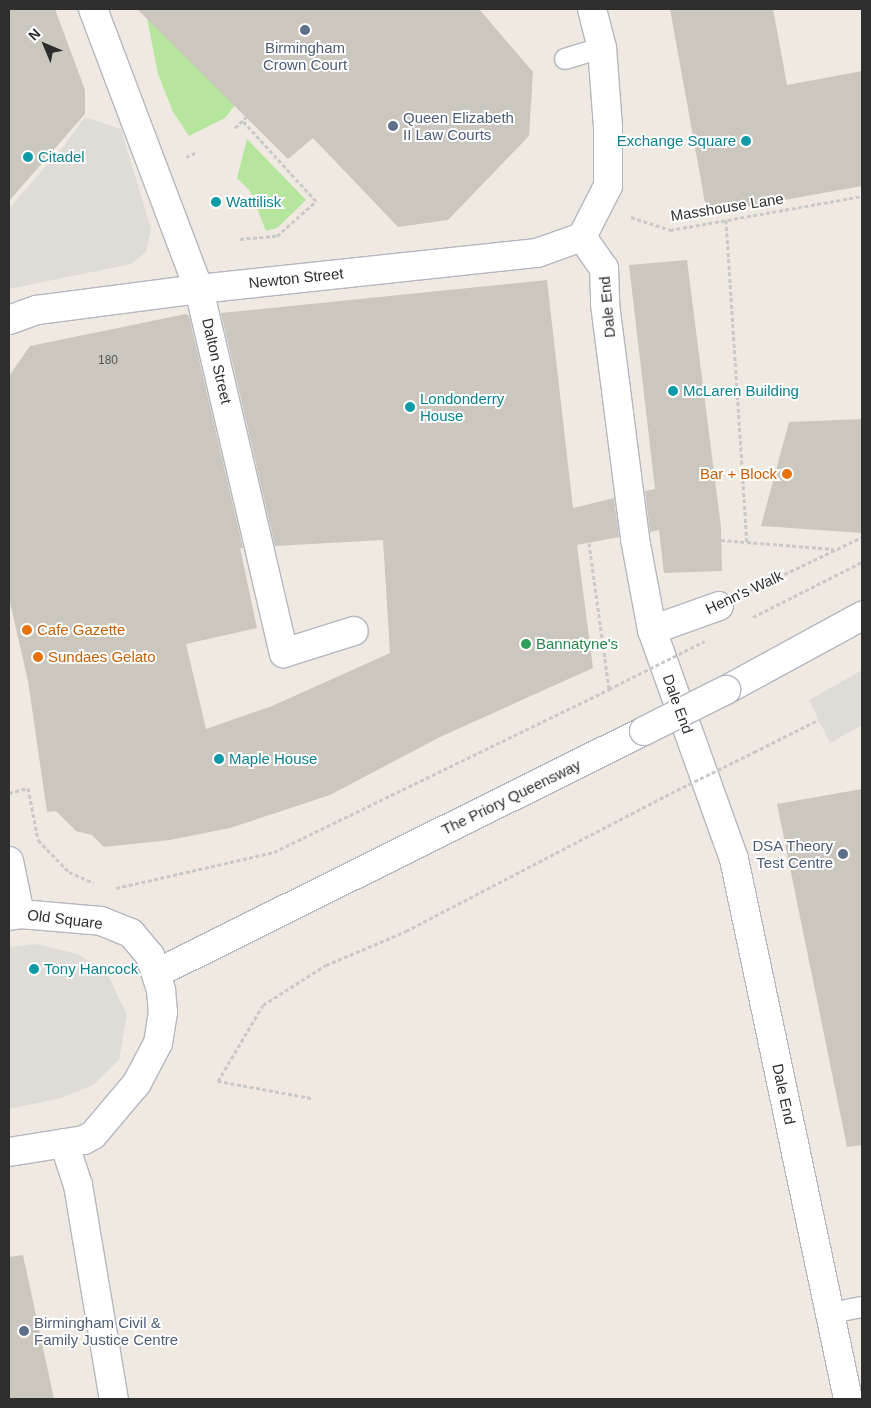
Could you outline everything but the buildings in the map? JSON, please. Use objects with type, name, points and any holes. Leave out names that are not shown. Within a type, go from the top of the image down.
[{"type":"street","name":"Dalton Street","points":[[93,9],[200,289],[284,653],[354,630]]},
{"type":"street","points":[[582,237],[608,186],[608,126],[602,48],[592,9]]},
{"type":"street","name":"Newton Street","points":[[9,320],[37,310],[200,289],[537,253],[582,237]]},
{"type":"street","name":"Dale End","points":[[582,237],[604,268],[605,304],[633,520],[652,630],[734,859],[848,1399]]},
{"type":"street","name":"Henn's Walk","points":[[652,630],[719,606]]},
{"type":"street","name":"The Priory Queensway","points":[[157,974],[726,690],[862,616]]},
{"type":"street","points":[[9,861],[14,915]]},
{"type":"street","name":"Old Square","points":[[14,915],[101,921],[131,933],[150,956],[157,974],[162,1012],[158,1043],[136,1083],[93,1135],[74,1141]]},
{"type":"street","points":[[9,1152],[74,1141],[78,1185],[114,1399]]},
{"type":"lane","points":[[565,59],[602,48]]},
{"type":"lane","points":[[831,1313],[862,1307]]},
{"type":"path","points":[[235,128],[247,116]]},
{"type":"path","points":[[240,239],[277,236],[316,201],[243,121]]},
{"type":"path","name":"Masshouse Lane","points":[[598,206],[670,230],[862,196]]},
{"type":"path","points":[[726,220],[746,542]]},
{"type":"path","name":"Henn's Walk","points":[[719,606],[862,537]]},
{"type":"path","points":[[721,540],[835,549]]},
{"type":"path","points":[[589,543],[610,689]]},
{"type":"path","points":[[749,619],[862,562]]},
{"type":"path","points":[[108,890],[274,852],[610,689],[714,636]]},
{"type":"path","points":[[311,1098],[218,1081],[263,1005],[326,965],[406,931],[671,793],[818,720]]},
{"type":"path","points":[[9,793],[28,788],[38,840],[69,872],[100,886]]},
{"type":"green space","points":[[147,18],[235,105],[225,118],[189,136],[173,112],[158,74]]},
{"type":"green space","points":[[247,139],[306,200],[277,228],[266,231],[250,191],[237,178]]},
{"type":"shaded area","points":[[85,117],[121,129],[151,229],[146,252],[131,264],[9,289],[9,208],[63,147]]},
{"type":"shaded area","points":[[862,670],[862,725],[830,743],[809,700]]},
{"type":"shaded area","points":[[36,944],[77,954],[106,971],[127,1015],[119,1060],[93,1085],[61,1098],[9,1109],[9,947]]},
{"type":"place","name":"Birmingham Crown Court","points":[[305,30]]},
{"type":"place","name":"Queen Elizabeth II Law Courts","points":[[393,126]]},
{"type":"place","name":"Exchange Square","points":[[746,141]]},
{"type":"place","name":"Citadel","points":[[28,157]]},
{"type":"place","name":"Wattilisk","points":[[216,202]]},
{"type":"place","name":"McLaren Building","points":[[673,391]]},
{"type":"place","name":"Londonderry House","points":[[410,407]]},
{"type":"place","name":"Bar + Block","points":[[787,474]]},
{"type":"place","name":"Cafe Gazette","points":[[27,630]]},
{"type":"place","name":"Bannatyne's","points":[[526,644]]},
{"type":"place","name":"Sundaes Gelato","points":[[38,657]]},
{"type":"place","name":"Maple House","points":[[219,759]]},
{"type":"place","name":"DSA Theory Test Centre","points":[[843,854]]},
{"type":"place","name":"Tony Hancock","points":[[34,969]]},
{"type":"place","name":"Birmingham Civil & Family Justice Centre","points":[[24,1331]]}]
